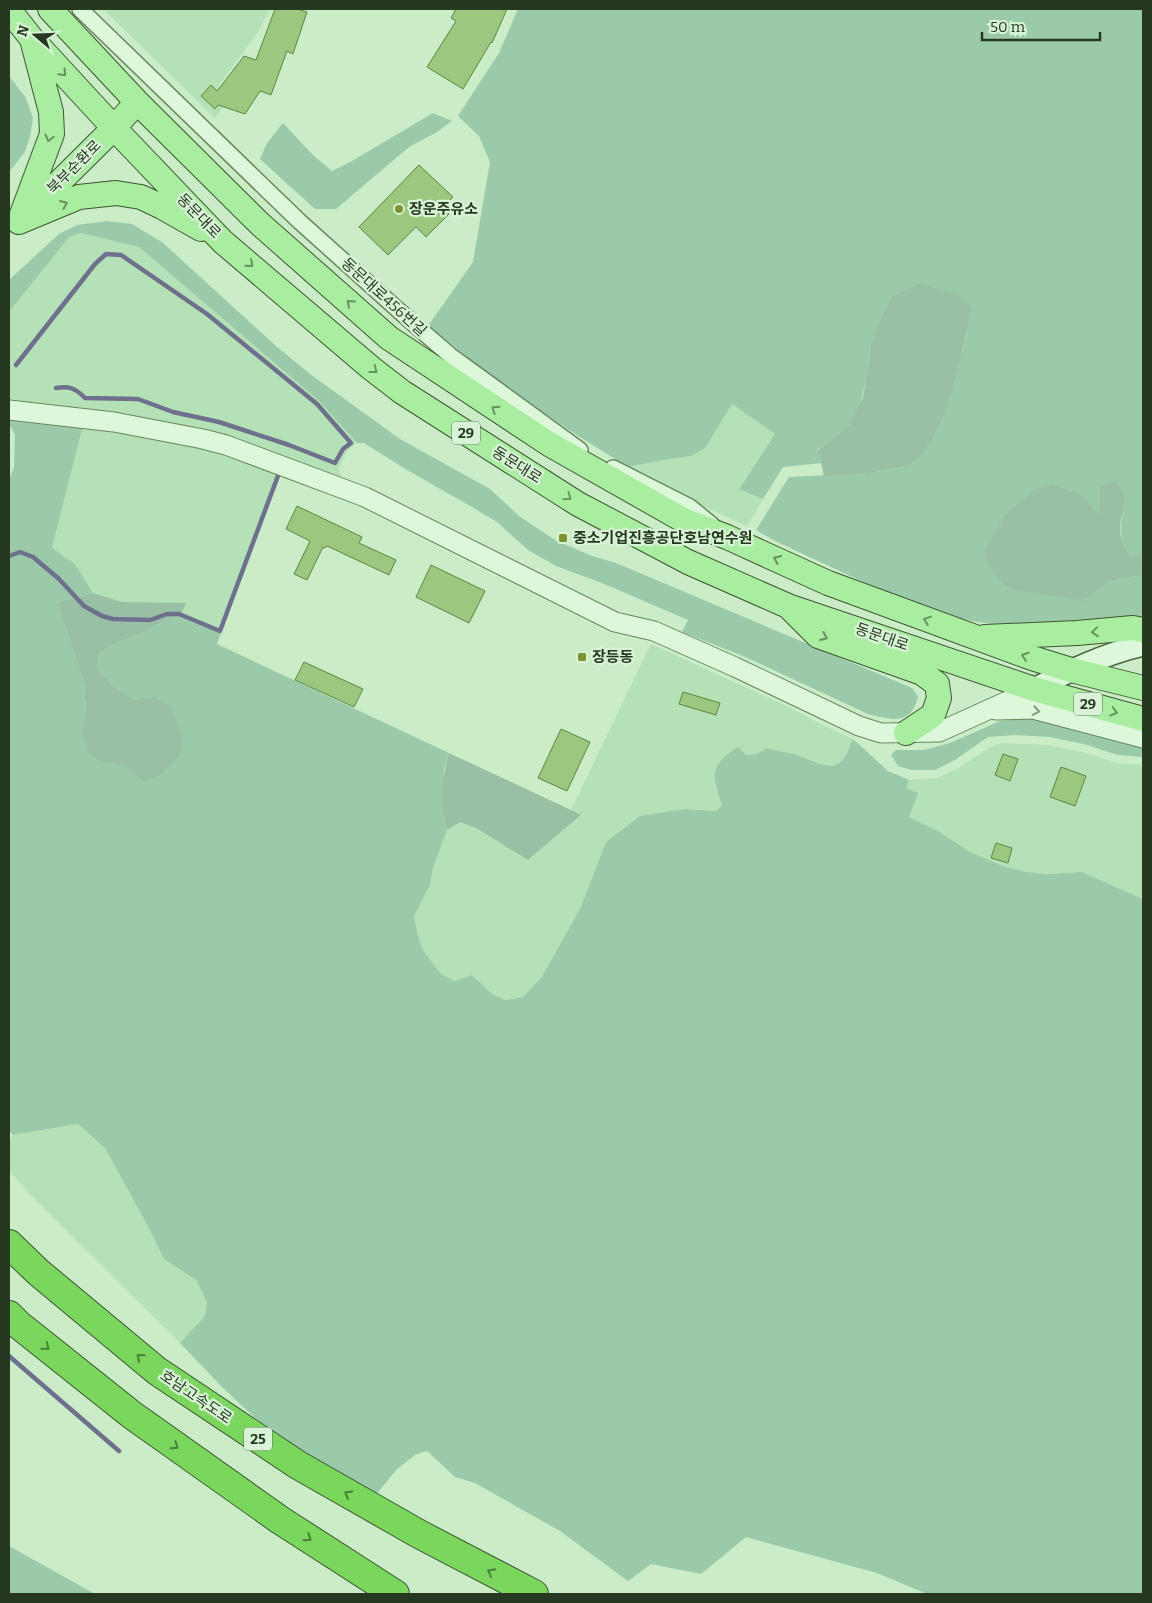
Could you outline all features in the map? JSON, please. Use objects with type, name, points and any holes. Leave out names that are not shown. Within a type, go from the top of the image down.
[{"type":"highway","name":"호남고속도로","points":[[9,1244],[38,1272],[157,1371],[298,1465],[419,1534],[534,1594]]},
{"type":"highway","points":[[9,1315],[132,1416],[280,1520],[395,1594]]},
{"type":"main road","name":"동문대로","points":[[50,9],[137,102],[260,224],[389,338],[549,444],[683,520],[727,537],[828,583],[1032,658],[1143,688]]},
{"type":"main road","name":"동문대로","points":[[9,10],[32,39],[114,128],[223,242],[371,368],[402,392],[520,468],[578,504],[688,562],[788,606],[1034,689],[1143,719]]},
{"type":"main road","points":[[14,226],[52,134],[51,112],[32,39]]},
{"type":"main road","name":"북부순환로","points":[[14,226],[114,128],[137,102]]},
{"type":"main road","points":[[14,226],[79,198],[116,193],[140,197],[162,207],[223,242]]},
{"type":"main road","points":[[788,606],[818,636],[922,673],[937,684],[939,698],[933,715],[906,732]]},
{"type":"main road","points":[[973,637],[1077,633],[1132,628],[1143,630]]},
{"type":"main road","points":[[1034,689],[1071,670],[1118,651],[1143,645]]},
{"type":"street","name":"동문대로456번길","points":[[80,9],[299,221],[451,356],[581,451],[690,507],[727,537]]},
{"type":"street","points":[[9,410],[114,422],[226,445],[365,497],[615,622],[654,631],[859,726],[882,733],[940,732],[1034,689]]},
{"type":"street","points":[[988,710],[1033,709],[1143,738]]},
{"type":"green space","points":[[103,9],[270,9],[258,32],[217,88],[228,99],[215,118]]},
{"type":"green space","points":[[518,9],[1143,9],[1143,553],[1131,556],[1124,544],[1121,526],[1125,506],[1100,515],[1084,601],[1110,581],[1143,575],[1143,618],[1012,626],[947,616],[902,600],[775,541],[756,530],[789,477],[869,473],[911,465],[934,436],[954,384],[967,334],[871,347],[862,398],[849,426],[831,442],[818,449],[821,463],[783,467],[763,499],[739,489],[775,434],[732,404],[705,448],[691,456],[628,467],[506,387],[428,326],[473,262],[490,162],[479,136],[458,116],[499,53]]},
{"type":"green space","points":[[9,76],[26,98],[33,118],[25,152],[9,172]]},
{"type":"green space","points":[[433,113],[452,121],[437,132],[409,147],[336,209],[315,209],[260,159],[267,143],[283,123],[313,155],[332,171]]},
{"type":"green space","points":[[107,221],[132,224],[163,243],[276,346],[310,374],[400,439],[490,489],[519,516],[555,540],[592,556],[616,563],[912,688],[918,696],[915,706],[911,712],[899,718],[884,718],[868,714],[743,656],[682,632],[688,620],[602,583],[556,566],[528,550],[497,522],[364,443],[357,443],[319,401],[139,247],[81,233],[69,237],[9,312],[9,280],[59,234],[77,225]]},
{"type":"green space","points":[[81,233],[139,247],[319,401],[357,443],[348,450],[339,468],[342,480],[9,403],[9,312],[68,237]]},
{"type":"green space","points":[[919,284],[957,294],[971,307],[958,372],[935,434],[911,465],[869,473],[824,476],[818,450],[849,426],[863,397],[871,347],[878,325],[892,297]]},
{"type":"green space","points":[[732,403],[775,434],[739,488],[763,499],[747,526],[690,500],[628,467],[691,456],[705,448]]},
{"type":"green space","points":[[9,419],[32,419],[83,426],[52,548],[75,564],[93,593],[57,602],[84,684],[86,710],[82,731],[101,763],[113,762],[127,765],[155,697],[133,699],[113,686],[97,668],[99,653],[117,643],[146,632],[168,618],[180,617],[221,633],[217,644],[449,753],[444,770],[444,818],[447,830],[433,868],[430,885],[414,916],[423,950],[439,972],[454,981],[472,975],[492,994],[506,1000],[523,997],[541,978],[580,909],[606,842],[640,816],[684,809],[717,811],[722,804],[716,785],[715,771],[722,759],[738,747],[746,755],[756,754],[767,748],[794,754],[831,766],[841,761],[853,739],[888,771],[909,780],[906,788],[918,793],[909,817],[938,831],[970,852],[1003,866],[1026,872],[1048,874],[1082,872],[1143,899],[1143,1594],[927,1594],[877,1573],[746,1537],[701,1574],[651,1564],[628,1581],[560,1531],[475,1483],[455,1477],[427,1451],[415,1455],[396,1470],[375,1496],[266,1428],[224,1389],[180,1343],[205,1316],[207,1302],[196,1280],[164,1259],[105,1148],[78,1124],[13,1135],[9,1131],[9,479],[14,468],[15,435],[9,424]]},
{"type":"green space","points":[[83,426],[111,427],[220,452],[278,471],[219,628],[182,613],[185,603],[122,602],[93,593],[75,564],[52,549]]},
{"type":"green space","points":[[1117,481],[1124,500],[1124,510],[1120,524],[1122,539],[1125,548],[1131,556],[1143,553],[1143,575],[1110,581],[1084,601],[1011,589],[996,577],[983,554],[1006,514],[1035,489],[1052,485],[1080,494],[1100,515],[1100,486]]},
{"type":"green space","points":[[93,593],[122,602],[186,603],[180,617],[168,618],[146,632],[117,643],[99,653],[97,668],[113,686],[133,699],[155,697],[172,708],[182,738],[180,756],[159,776],[143,781],[125,766],[115,763],[101,763],[89,752],[82,731],[86,710],[84,684],[57,602]]},
{"type":"green space","points":[[651,644],[791,708],[853,739],[843,759],[836,765],[822,764],[793,754],[767,748],[756,754],[746,755],[715,785],[722,804],[717,811],[684,809],[640,816],[606,842],[580,909],[541,978],[523,997],[506,1000],[492,994],[472,975],[454,981],[439,972],[423,950],[414,916],[430,885],[433,868],[447,830],[460,822],[476,828],[528,860],[581,816],[571,810]]},
{"type":"green space","points":[[1032,718],[1054,721],[1143,746],[1143,757],[1118,755],[1084,744],[1049,737],[1015,735],[988,737],[955,760],[935,770],[911,770],[898,766],[891,755],[896,750],[924,750],[950,743],[1000,721]]},
{"type":"green space","points":[[1000,743],[1048,745],[1082,752],[1117,763],[1143,765],[1143,899],[1082,872],[1048,874],[1026,872],[1003,866],[970,852],[938,831],[909,817],[906,788],[909,780],[937,778],[959,768]]},
{"type":"green space","points":[[449,753],[581,815],[528,860],[476,828],[460,822],[447,830],[443,811],[443,791]]},
{"type":"green space","points":[[78,1124],[105,1148],[164,1259],[196,1280],[207,1302],[205,1316],[180,1343],[9,1171],[9,1141],[13,1135]]},
{"type":"green space","points":[[9,1546],[95,1594],[9,1594]]},
{"type":"building","points":[[275,9],[297,9],[307,12],[293,54],[287,51],[271,95],[260,91],[245,114],[218,105],[215,109],[201,96],[211,85],[217,91],[244,56],[256,60]]},
{"type":"building","points":[[456,9],[507,9],[492,43],[463,89],[427,67],[456,21],[451,18]]},
{"type":"building","points":[[419,165],[453,197],[442,208],[449,214],[426,237],[416,227],[388,255],[359,227]]},
{"type":"building","points":[[297,506],[362,537],[359,543],[396,560],[389,575],[327,546],[323,547],[307,580],[294,574],[310,541],[286,529]]},
{"type":"building","points":[[431,565],[485,591],[469,623],[416,597]]},
{"type":"building","points":[[304,662],[363,689],[354,707],[295,680]]},
{"type":"building","points":[[683,692],[720,703],[716,715],[679,704]]},
{"type":"building","points":[[561,729],[590,742],[567,791],[538,778]]},
{"type":"building","points":[[1003,754],[1018,759],[1010,781],[995,775]]},
{"type":"building","points":[[1061,767],[1086,776],[1075,806],[1050,797]]},
{"type":"building","points":[[996,843],[1012,848],[1008,863],[991,858]]},
{"type":"waterway","points":[[16,365],[95,264],[106,254],[121,255],[207,314],[317,404],[351,443],[343,449],[335,463],[289,445],[219,422],[173,412],[138,399],[85,398],[72,388],[56,388]]},
{"type":"waterway","points":[[9,556],[20,552],[33,557],[59,579],[84,606],[102,616],[113,619],[150,620],[167,614],[179,614],[220,631],[279,473]]},
{"type":"waterway","points":[[9,1356],[119,1451]]},
{"type":"place","name":"장운주유소","points":[[399,209]]},
{"type":"place","name":"중소기업진흥공단호남연수원","points":[[563,538]]},
{"type":"place","name":"장등동","points":[[582,657]]}]
